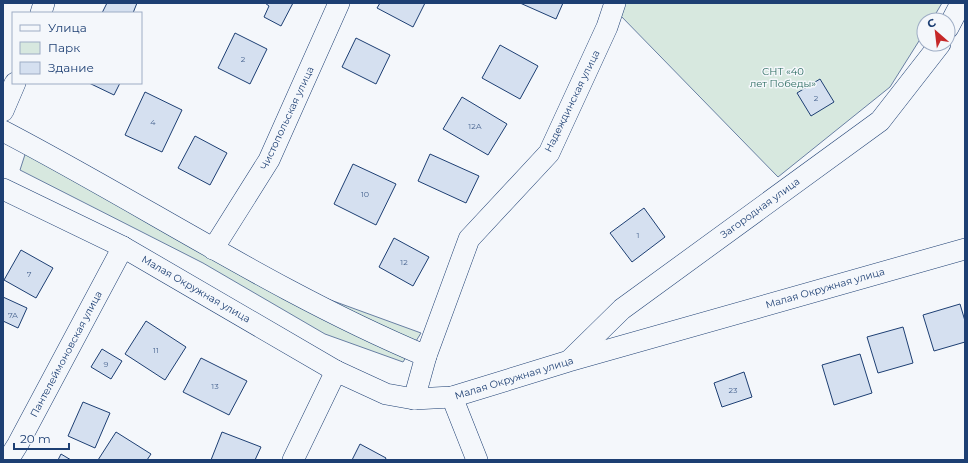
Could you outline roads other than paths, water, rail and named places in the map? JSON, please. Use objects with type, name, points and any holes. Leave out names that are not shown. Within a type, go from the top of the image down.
[{"type":"street","name":"Чистопольская улица","points":[[213,249],[269,160],[339,3]]},
{"type":"street","name":"Надеждинская улица","points":[[414,399],[426,356],[469,238],[549,153],[608,27],[615,3]]},
{"type":"street","points":[[956,13],[961,3]]},
{"type":"street","name":"Загородная улица","points":[[569,361],[622,309],[880,121],[934,52]]},
{"type":"street","points":[[3,111],[15,84]]},
{"type":"street","points":[[3,131],[62,162],[213,249],[321,306],[400,345],[426,356]]},
{"type":"street","name":"Малая Окружная улица","points":[[3,189],[123,247],[336,371],[386,394],[414,399],[452,397],[569,361],[965,249]]},
{"type":"street","name":"Пантелеймоновская улица","points":[[8,460],[123,247]]},
{"type":"street","points":[[293,460],[336,371]]},
{"type":"street","points":[[452,397],[477,460]]},
{"type":"park label","name":"СНТ «40 лет Победы»","points":[[783,76]]}]
